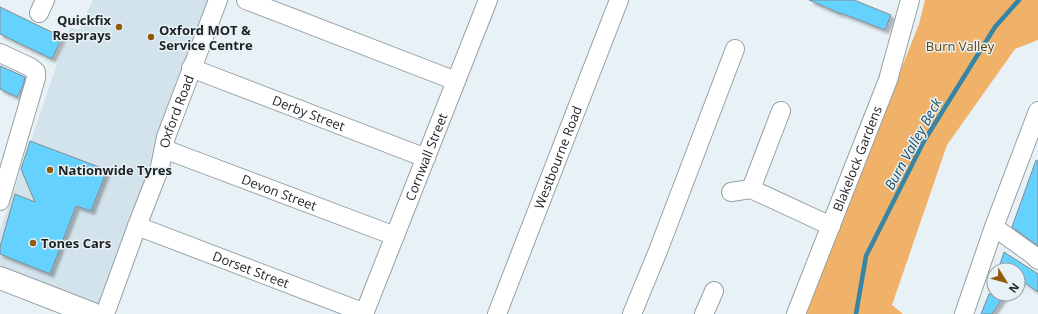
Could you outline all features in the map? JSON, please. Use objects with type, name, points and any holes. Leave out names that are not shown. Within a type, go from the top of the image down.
[{"type":"main road","points":[[0,278],[94,314]]},
{"type":"street","name":"Oxford Road","points":[[106,314],[137,226],[160,167],[166,137],[218,0]]},
{"type":"street","points":[[246,0],[456,81]]},
{"type":"street","name":"Westbourne Road","points":[[497,314],[619,0]]},
{"type":"street","name":"Blakelock Gardens","points":[[796,314],[888,80],[910,0]]},
{"type":"street","name":"Cornwall Street","points":[[365,313],[456,81],[484,1]]},
{"type":"street","points":[[632,314],[658,251],[735,49]]},
{"type":"street","points":[[0,53],[30,67],[36,72],[36,78],[5,164],[0,201]]},
{"type":"street","name":"Derby Street","points":[[191,68],[426,158]]},
{"type":"street","points":[[751,190],[781,111]]},
{"type":"street","points":[[964,314],[994,227],[1031,152],[1038,111]]},
{"type":"street","name":"Devon Street","points":[[164,149],[395,236]]},
{"type":"street","points":[[731,192],[751,190],[831,226]]},
{"type":"street","name":"Dorset Street","points":[[137,226],[365,313]]},
{"type":"street","points":[[994,227],[1038,260]]},
{"type":"street","points":[[704,314],[714,290]]},
{"type":"shaded area","points":[[93,0],[208,0],[98,312],[0,273],[0,230],[70,27],[79,30]]},
{"type":"green space","name":"Burn Valley","points":[[925,0],[1038,0],[1038,40],[1015,49],[947,145],[892,305],[903,314],[805,314],[919,24]]},
{"type":"building","points":[[809,0],[854,0],[891,15],[885,30],[841,14]]},
{"type":"building","points":[[0,7],[62,37],[52,59],[0,34]]},
{"type":"building","points":[[0,66],[25,77],[23,86],[17,97],[0,89]]},
{"type":"building","points":[[30,141],[107,170],[91,211],[76,206],[50,274],[0,254],[0,247],[15,194],[35,202],[21,169]]},
{"type":"building","points":[[1036,160],[1038,161],[1038,246],[1012,227]]},
{"type":"building","points":[[1004,252],[1019,262],[1001,262]]},
{"type":"building","points":[[1026,266],[1038,274],[1038,292],[1026,284]]},
{"type":"building","points":[[986,302],[1000,302],[992,314],[981,314]]},
{"type":"waterway","name":"Burn Valley Beck","points":[[856,314],[866,256],[924,141],[995,27],[1019,0]]},
{"type":"place","name":"Quickfix Resprays","points":[[119,27]]},
{"type":"place","name":"Oxford MOT & Service Centre","points":[[151,37]]},
{"type":"place","name":"Nationwide Tyres","points":[[50,170]]},
{"type":"place","name":"Tones Cars","points":[[33,243]]}]
